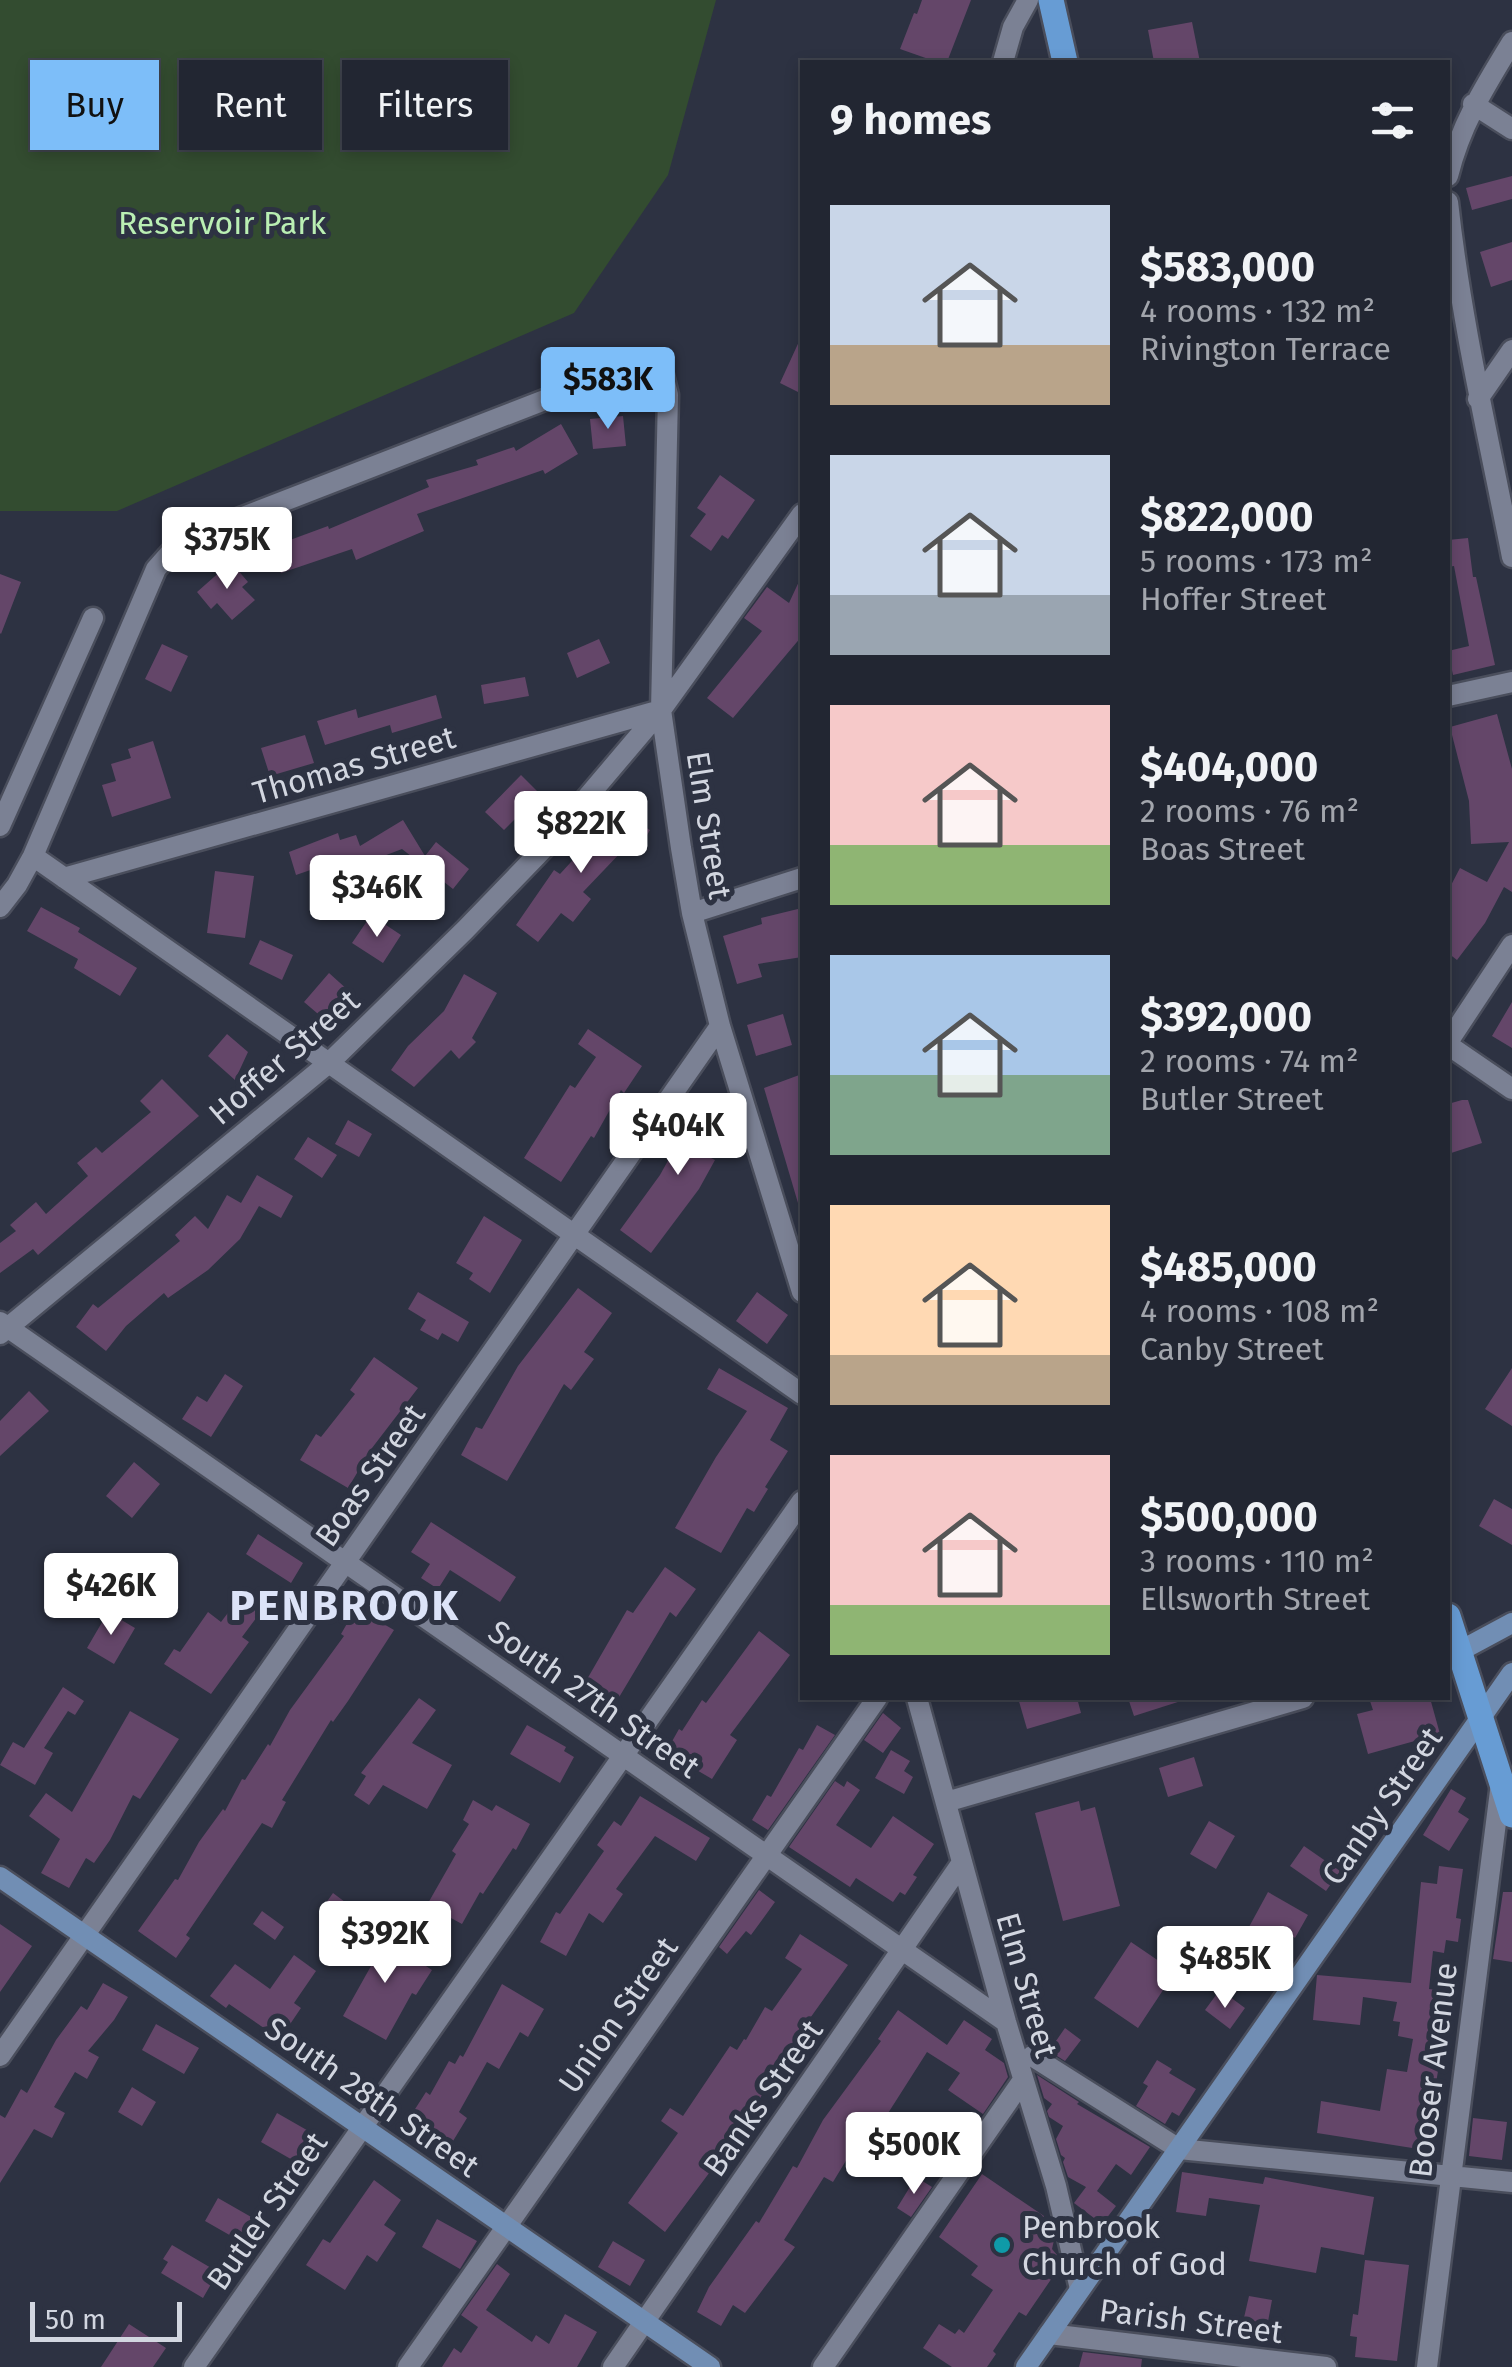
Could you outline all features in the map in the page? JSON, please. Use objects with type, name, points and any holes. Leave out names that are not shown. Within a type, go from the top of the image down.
[{"type":"main road","points":[[1051,0],[1066,60]]},
{"type":"main road","points":[[1512,1623],[1453,1653],[1512,1814]]},
{"type":"main road","name":"Canby Street","points":[[1026,2367],[1042,2350],[1080,2289],[1512,1674]]},
{"type":"main road","name":"South 28th Street","points":[[0,1877],[710,2367]]},
{"type":"street","points":[[1003,60],[1013,27],[1028,0]]},
{"type":"street","points":[[1450,168],[1456,142],[1474,104],[1512,42]]},
{"type":"street","points":[[1474,104],[1512,129]]},
{"type":"street","points":[[1450,221],[1478,399],[1512,557]]},
{"type":"street","points":[[1478,399],[1512,350]]},
{"type":"street","name":"Elm Street","points":[[32,856],[156,569],[171,552],[194,536],[646,361],[663,375],[668,394],[661,710],[692,913],[720,1026],[800,1285]]},
{"type":"street","name":"Hoffer Street","points":[[2,1328],[330,1062],[544,847],[661,710],[800,517]]},
{"type":"street","points":[[0,826],[93,618]]},
{"type":"street","points":[[1450,696],[1512,682]]},
{"type":"street","name":"Thomas Street","points":[[64,878],[661,710]]},
{"type":"street","points":[[0,907],[32,856],[800,1393]]},
{"type":"street","points":[[692,913],[800,879]]},
{"type":"street","points":[[1450,1040],[1512,944]]},
{"type":"street","name":"Boas Street","points":[[0,2056],[720,1026]]},
{"type":"street","points":[[1450,1044],[1512,1090]]},
{"type":"street","points":[[780,1217],[800,1211]]},
{"type":"street","name":"South 27th Street","points":[[2,1328],[346,1562],[1006,2022]]},
{"type":"street","name":"Butler Street","points":[[194,2367],[800,1504]]},
{"type":"street","name":"Union Street","points":[[408,2367],[876,1700]]},
{"type":"street","name":"Elm Street","points":[[918,1700],[1006,2022],[1056,2186],[1080,2289]]},
{"type":"street","points":[[946,1802],[1296,1700]]},
{"type":"street","name":"Booser Avenue","points":[[1427,2367],[1501,1781]]},
{"type":"street","name":"Banks Street","points":[[613,2367],[961,1864]]},
{"type":"street","points":[[1032,2056],[1179,2149],[1512,2182]]},
{"type":"street","points":[[823,2367],[1023,2080]]},
{"type":"street","name":"Parish Street","points":[[1042,2350],[1326,2367]]},
{"type":"green space","name":"Reservoir Park","points":[[0,0],[716,0],[668,175],[574,313],[117,511],[0,511]]},
{"type":"building","points":[[922,0],[971,0],[948,60],[931,60],[900,49],[914,13],[917,14]]},
{"type":"building","points":[[1192,22],[1200,60],[1154,60],[1148,30]]},
{"type":"building","points":[[1512,176],[1512,199],[1472,210],[1466,188]]},
{"type":"building","points":[[1512,242],[1512,280],[1491,287],[1480,252]]},
{"type":"building","points":[[800,339],[800,393],[780,383]]},
{"type":"building","points":[[623,416],[626,446],[593,449],[590,419]]},
{"type":"building","points":[[561,424],[578,454],[545,474],[543,470],[417,514],[424,531],[356,560],[352,549],[281,573],[271,547],[328,526],[329,529],[429,487],[426,480],[478,465],[476,460],[514,447],[516,451]]},
{"type":"building","points":[[720,475],[755,500],[728,539],[722,535],[711,551],[690,536],[706,514],[697,508]]},
{"type":"building","points":[[1468,538],[1473,577],[1495,665],[1453,675],[1450,651],[1469,646],[1454,566],[1450,567],[1450,540]]},
{"type":"building","points":[[231,562],[248,582],[242,587],[255,600],[232,620],[217,603],[211,609],[197,592]]},
{"type":"building","points":[[0,574],[21,582],[1,634],[0,633]]},
{"type":"building","points":[[800,579],[800,638],[733,718],[707,698],[762,631],[744,618],[767,587],[789,603]]},
{"type":"building","points":[[599,639],[610,663],[577,678],[567,653]]},
{"type":"building","points":[[162,644],[188,656],[171,692],[145,679]]},
{"type":"building","points":[[525,677],[529,696],[484,704],[481,685]]},
{"type":"building","points":[[436,695],[442,718],[392,733],[390,725],[325,745],[317,721],[356,709],[358,718]]},
{"type":"building","points":[[1497,714],[1512,769],[1512,892],[1504,887],[1485,923],[1457,960],[1450,955],[1450,887],[1460,868],[1487,882],[1509,842],[1471,844],[1469,801],[1450,727]]},
{"type":"building","points":[[305,735],[314,763],[270,776],[261,748]]},
{"type":"building","points":[[153,741],[171,798],[112,817],[102,785],[116,781],[111,764],[131,758],[128,749]]},
{"type":"building","points":[[521,775],[540,794],[504,830],[485,812]]},
{"type":"building","points":[[614,810],[650,830],[636,854],[625,848],[583,892],[591,899],[573,922],[561,913],[538,942],[516,925],[554,870],[560,874],[592,839],[596,842]]},
{"type":"building","points":[[403,820],[425,856],[436,842],[469,869],[453,889],[402,849],[329,877],[325,865],[296,875],[289,852],[338,833],[340,840],[356,835],[360,846]]},
{"type":"building","points":[[215,871],[254,876],[245,938],[207,933]]},
{"type":"building","points":[[41,907],[80,928],[78,932],[137,968],[120,996],[74,968],[78,959],[27,931]]},
{"type":"building","points":[[800,908],[800,957],[758,964],[762,977],[737,984],[723,936],[762,924],[761,918]]},
{"type":"building","points":[[367,921],[376,927],[380,921],[401,935],[383,963],[352,943]]},
{"type":"building","points":[[260,940],[293,955],[282,980],[249,964]]},
{"type":"building","points":[[329,973],[349,991],[324,1019],[304,1002]]},
{"type":"building","points":[[464,974],[497,993],[472,1038],[476,1042],[459,1059],[451,1050],[414,1087],[391,1070],[408,1046],[444,1011]]},
{"type":"building","points":[[1512,1002],[1512,1048],[1492,1036]]},
{"type":"building","points":[[783,1014],[792,1045],[756,1056],[747,1025]]},
{"type":"building","points":[[588,1029],[642,1066],[624,1093],[621,1090],[594,1138],[591,1136],[561,1182],[524,1158],[570,1085],[575,1088],[596,1057],[578,1044]]},
{"type":"building","points":[[227,1034],[248,1052],[235,1080],[208,1056]]},
{"type":"building","points":[[800,1075],[800,1202],[798,1203],[764,1088]]},
{"type":"building","points":[[162,1079],[199,1116],[38,1255],[33,1249],[0,1273],[0,1243],[16,1231],[10,1225],[36,1202],[46,1214],[88,1176],[77,1163],[96,1147],[102,1153],[151,1112],[140,1101]]},
{"type":"building","points":[[700,1100],[732,1121],[709,1157],[715,1160],[699,1189],[651,1253],[620,1230],[660,1175]]},
{"type":"building","points":[[1468,1100],[1482,1143],[1450,1153],[1450,1103]]},
{"type":"building","points":[[348,1120],[372,1134],[359,1157],[335,1144]]},
{"type":"building","points":[[308,1137],[337,1155],[322,1178],[294,1159]]},
{"type":"building","points":[[257,1175],[293,1196],[281,1218],[259,1206],[240,1239],[208,1270],[168,1298],[164,1293],[126,1326],[106,1351],[76,1327],[93,1304],[98,1308],[180,1241],[175,1235],[195,1216],[208,1229],[227,1195],[241,1203]]},
{"type":"building","points":[[484,1216],[522,1240],[490,1293],[469,1279],[473,1273],[456,1263]]},
{"type":"building","points":[[578,1288],[612,1313],[584,1352],[594,1359],[571,1390],[564,1384],[507,1481],[461,1455],[476,1427],[482,1429],[518,1366]]},
{"type":"building","points":[[418,1292],[469,1322],[458,1342],[442,1333],[438,1340],[420,1330],[426,1320],[408,1309]]},
{"type":"building","points":[[757,1292],[788,1315],[767,1344],[736,1321]]},
{"type":"building","points":[[374,1357],[418,1388],[372,1448],[348,1488],[300,1460],[316,1434],[321,1437],[355,1394],[350,1390]]},
{"type":"building","points":[[719,1368],[788,1408],[770,1440],[788,1451],[754,1512],[747,1508],[721,1553],[675,1528],[747,1411],[707,1389]]},
{"type":"building","points":[[1512,1368],[1512,1426],[1485,1409]]},
{"type":"building","points":[[225,1374],[243,1386],[211,1437],[182,1419],[197,1396],[207,1402]]},
{"type":"building","points":[[29,1391],[49,1411],[0,1456],[0,1421]]},
{"type":"building","points":[[134,1462],[160,1484],[132,1518],[106,1496]]},
{"type":"building","points":[[1494,1499],[1512,1509],[1512,1545],[1479,1526]]},
{"type":"building","points":[[431,1522],[516,1577],[500,1602],[450,1570],[438,1589],[421,1578],[430,1564],[411,1552]]},
{"type":"building","points":[[258,1534],[303,1563],[291,1583],[246,1554]]},
{"type":"building","points":[[665,1567],[696,1589],[676,1617],[670,1612],[618,1699],[586,1681],[627,1610],[633,1613]]},
{"type":"building","points":[[246,1589],[266,1605],[242,1637],[249,1642],[211,1694],[164,1664],[174,1649],[180,1652],[208,1612],[221,1622]]},
{"type":"building","points":[[356,1608],[394,1630],[348,1701],[331,1720],[282,1800],[286,1802],[272,1828],[262,1823],[186,1935],[190,1938],[176,1958],[138,1931],[178,1880],[242,1779],[270,1746],[290,1710],[344,1636],[341,1634]]},
{"type":"building","points":[[108,1612],[135,1628],[114,1664],[87,1648]]},
{"type":"building","points":[[759,1631],[790,1655],[730,1735],[737,1740],[712,1779],[666,1752],[679,1729],[682,1731],[702,1700],[706,1703]]},
{"type":"building","points":[[63,1687],[84,1701],[75,1715],[68,1711],[44,1748],[53,1753],[35,1785],[0,1765],[13,1742],[24,1748]]},
{"type":"building","points":[[419,1698],[436,1710],[412,1743],[452,1765],[427,1809],[383,1785],[369,1805],[354,1795],[366,1776],[361,1773]]},
{"type":"building","points":[[1019,1700],[1078,1700],[1081,1713],[1027,1729]]},
{"type":"building","points":[[1129,1700],[1181,1700],[1181,1701],[1134,1716]]},
{"type":"building","points":[[1370,1700],[1431,1700],[1440,1734],[1368,1754],[1357,1714],[1373,1710]]},
{"type":"building","points":[[130,1711],[179,1739],[140,1799],[133,1795],[94,1863],[86,1858],[69,1888],[41,1873],[60,1839],[29,1816],[46,1793],[72,1812]]},
{"type":"building","points":[[883,1713],[901,1728],[883,1753],[864,1740]]},
{"type":"building","points":[[527,1725],[566,1747],[564,1751],[574,1757],[560,1783],[510,1754]]},
{"type":"building","points":[[817,1725],[835,1735],[768,1830],[752,1820]]},
{"type":"building","points":[[891,1750],[910,1761],[904,1771],[913,1777],[904,1794],[875,1778]]},
{"type":"building","points":[[1194,1757],[1203,1786],[1168,1797],[1159,1768]]},
{"type":"building","points":[[835,1781],[844,1787],[847,1781],[860,1790],[836,1825],[871,1848],[893,1816],[934,1844],[905,1895],[900,1892],[893,1902],[856,1878],[850,1887],[789,1847]]},
{"type":"building","points":[[1451,1789],[1466,1798],[1458,1812],[1469,1819],[1449,1851],[1423,1835]]},
{"type":"building","points":[[640,1796],[710,1838],[696,1861],[655,1836],[616,1889],[623,1894],[603,1923],[589,1913],[566,1956],[540,1942],[556,1912],[560,1914],[604,1851],[597,1845],[614,1821],[621,1826]]},
{"type":"building","points":[[473,1800],[492,1811],[496,1805],[530,1824],[516,1850],[513,1848],[483,1894],[480,1892],[462,1924],[427,1905],[456,1854],[452,1851],[469,1824],[463,1820]]},
{"type":"building","points":[[1079,1801],[1081,1811],[1095,1807],[1120,1906],[1063,1921],[1035,1813]]},
{"type":"building","points":[[1209,1821],[1235,1836],[1216,1869],[1190,1854]]},
{"type":"building","points":[[1304,1846],[1340,1871],[1326,1891],[1290,1866]]},
{"type":"building","points":[[1439,1866],[1463,1869],[1456,1918],[1461,1919],[1458,1942],[1446,1940],[1444,1953],[1433,1951],[1429,1989],[1445,1991],[1433,2064],[1439,2065],[1425,2150],[1317,2133],[1321,2101],[1380,2111],[1387,2069],[1407,2072],[1413,2039],[1398,2036],[1400,2022],[1393,2021],[1397,2002],[1363,1997],[1360,2025],[1313,2020],[1317,1975],[1411,1983],[1421,1882],[1437,1884]]},
{"type":"building","points":[[759,1890],[775,1902],[751,1935],[746,1931],[727,1954],[719,1947]]},
{"type":"building","points":[[1268,1892],[1308,1915],[1269,1980],[1231,1960]]},
{"type":"building","points":[[1503,1892],[1512,1892],[1512,1962],[1493,1959]]},
{"type":"building","points":[[333,1893],[349,1905],[337,1921],[321,1910]]},
{"type":"building","points":[[262,1911],[284,1927],[275,1940],[253,1924]]},
{"type":"building","points":[[0,1924],[32,1946],[0,1992]]},
{"type":"building","points":[[374,1932],[432,1970],[416,1995],[412,1993],[386,2040],[343,2016],[371,1966],[358,1957]]},
{"type":"building","points":[[800,1934],[848,1965],[803,2028],[808,2031],[794,2056],[786,2052],[745,2125],[665,2232],[628,2203],[678,2133],[661,2121],[670,2108],[683,2116],[730,2046],[737,2050],[746,2040],[765,2007],[772,2011],[802,1969],[785,1958]]},
{"type":"building","points":[[1131,1942],[1175,1972],[1138,2028],[1094,1998]]},
{"type":"building","points":[[294,1955],[316,1971],[294,2003],[301,2008],[280,2039],[229,2004],[226,2008],[210,1996],[235,1964],[270,1989]]},
{"type":"building","points":[[103,1983],[128,1997],[88,2051],[99,2057],[87,2079],[75,2072],[54,2107],[65,2113],[52,2138],[34,2129],[0,2183],[0,2115],[5,2118],[21,2089],[27,2093],[56,2040],[81,2006],[87,2010]]},
{"type":"building","points":[[502,1984],[544,2009],[528,2037],[520,2032],[499,2069],[487,2062],[459,2112],[467,2118],[450,2146],[408,2120],[426,2092],[430,2095],[449,2061],[455,2064],[460,2055],[463,2057]]},
{"type":"building","points":[[1216,1995],[1226,2003],[1230,1997],[1245,2008],[1230,2029],[1205,2010]]},
{"type":"building","points":[[898,2010],[947,2045],[964,2020],[992,2039],[985,2050],[1004,2063],[1008,2077],[983,2114],[948,2090],[960,2073],[927,2052],[855,2165],[847,2159],[833,2182],[824,2177],[784,2240],[795,2247],[745,2313],[733,2305],[721,2326],[697,2312],[709,2287],[756,2221],[759,2223],[793,2166],[797,2168],[823,2120],[881,2041],[878,2039]]},
{"type":"building","points":[[156,2024],[199,2048],[184,2074],[142,2050]]},
{"type":"building","points":[[1065,2028],[1081,2040],[1065,2061],[1049,2051]]},
{"type":"building","points":[[1157,2060],[1172,2069],[1169,2073],[1196,2089],[1179,2116],[1172,2112],[1165,2124],[1136,2106],[1148,2086],[1143,2083]]},
{"type":"building","points":[[1037,2075],[1150,2147],[1131,2175],[1116,2164],[1097,2191],[1116,2206],[1102,2224],[1074,2203],[1086,2187],[1068,2177],[1056,2139],[1063,2126],[1049,2117],[1047,2111],[1052,2104],[1044,2098]]},
{"type":"building","points":[[132,2087],[156,2102],[142,2126],[118,2112]]},
{"type":"building","points":[[277,2113],[312,2133],[296,2162],[261,2142]]},
{"type":"building","points":[[1473,2118],[1507,2122],[1502,2160],[1469,2156]]},
{"type":"building","points":[[1182,2172],[1263,2184],[1265,2177],[1374,2197],[1364,2255],[1321,2247],[1316,2273],[1249,2261],[1260,2205],[1209,2198],[1206,2216],[1176,2212]]},
{"type":"building","name":"Penbrook Church of God","points":[[982,2174],[1044,2216],[1038,2226],[1054,2240],[1052,2249],[1057,2255],[1049,2268],[1054,2275],[1026,2316],[1019,2312],[987,2367],[952,2367],[923,2348],[939,2324],[955,2334],[959,2329],[964,2333],[993,2290],[971,2275],[978,2266],[939,2237]]},
{"type":"building","points":[[916,2177],[932,2187],[911,2217],[897,2208]]},
{"type":"building","points":[[374,2180],[401,2200],[384,2225],[396,2233],[377,2262],[367,2255],[345,2290],[306,2265],[323,2239],[330,2243]]},
{"type":"building","points":[[218,2198],[260,2222],[247,2245],[205,2221]]},
{"type":"building","points":[[437,2219],[477,2241],[460,2269],[422,2247]]},
{"type":"building","points":[[613,2241],[645,2260],[630,2286],[598,2267]]},
{"type":"building","points":[[172,2245],[218,2272],[203,2298],[161,2273],[168,2262],[163,2259]]},
{"type":"building","points":[[1365,2260],[1409,2265],[1397,2361],[1355,2357],[1357,2337],[1350,2336],[1353,2314],[1358,2315]]},
{"type":"building","points":[[497,2264],[510,2274],[486,2310],[532,2342],[536,2335],[549,2344],[565,2314],[597,2332],[577,2367],[442,2367],[454,2348],[461,2353],[478,2327],[461,2315]]},
{"type":"building","points":[[1249,2296],[1272,2300],[1267,2327],[1243,2322]]},
{"type":"building","points":[[129,2324],[166,2348],[153,2367],[101,2367]]},
{"type":"building","points":[[1083,2352],[1142,2359],[1141,2367],[1079,2367]]},
{"type":"place","name":"Penbrook Church of God","points":[[1002,2245]]},
{"type":"district","name":"PENBROOK","points":[[345,1606]]}]
